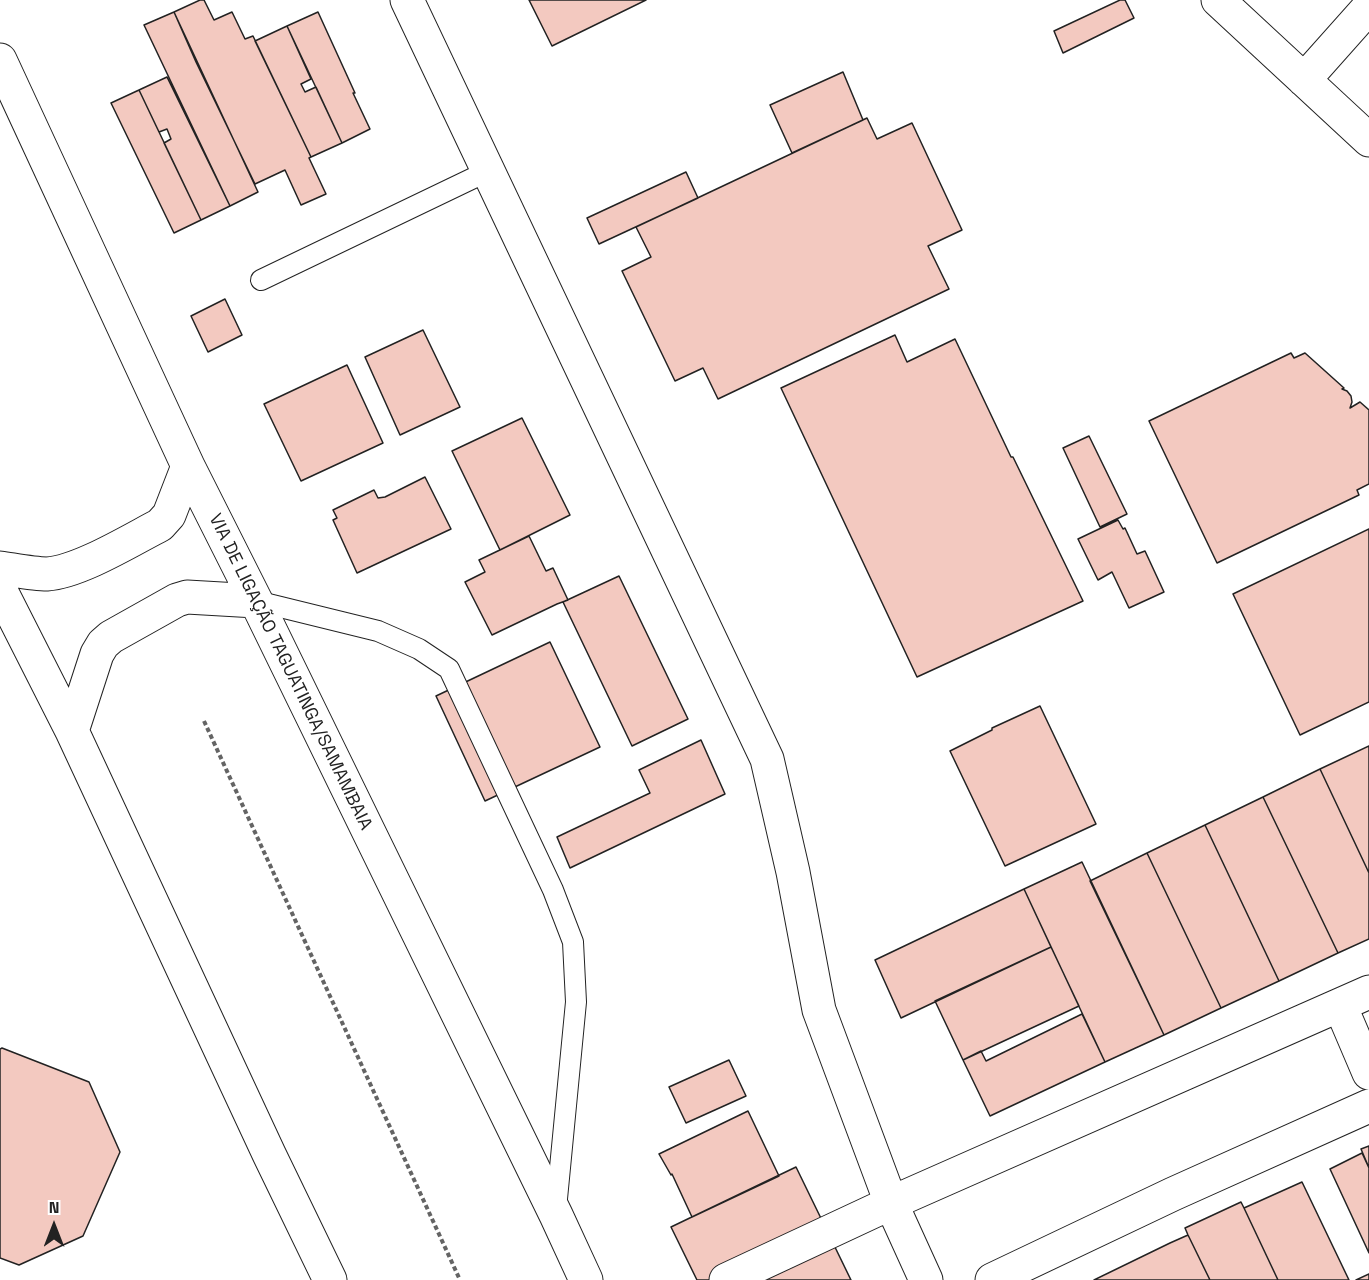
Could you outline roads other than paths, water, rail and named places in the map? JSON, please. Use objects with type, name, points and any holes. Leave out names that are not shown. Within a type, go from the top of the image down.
[{"type":"street","points":[[407,0],[767,759],[793,872],[819,1010],[891,1203],[926,1280]]},
{"type":"street","points":[[1218,0],[1369,140]]},
{"type":"street","points":[[1304,80],[1369,7]]},
{"type":"street","name":"VIA DE LIGAÇÃO TAGUATINGA/SAMAMBAIA","points":[[0,60],[188,466],[586,1280]]},
{"type":"street","points":[[0,568],[47,574],[66,570],[86,563],[160,525],[169,515],[188,466]]},
{"type":"street","points":[[0,589],[72,731],[254,1123],[330,1280]]},
{"type":"street","points":[[72,731],[97,654],[111,637],[186,597],[256,601]]},
{"type":"street","points":[[726,1280],[891,1203],[1369,992]]},
{"type":"street","points":[[1340,1005],[1369,1073]]},
{"type":"street","points":[[992,1280],[1173,1194],[1369,1106]]},
{"type":"lane","points":[[261,280],[488,171]]},
{"type":"lane","points":[[256,601],[378,631],[419,649],[449,669],[553,890],[573,942],[576,1002],[556,1215]]}]
